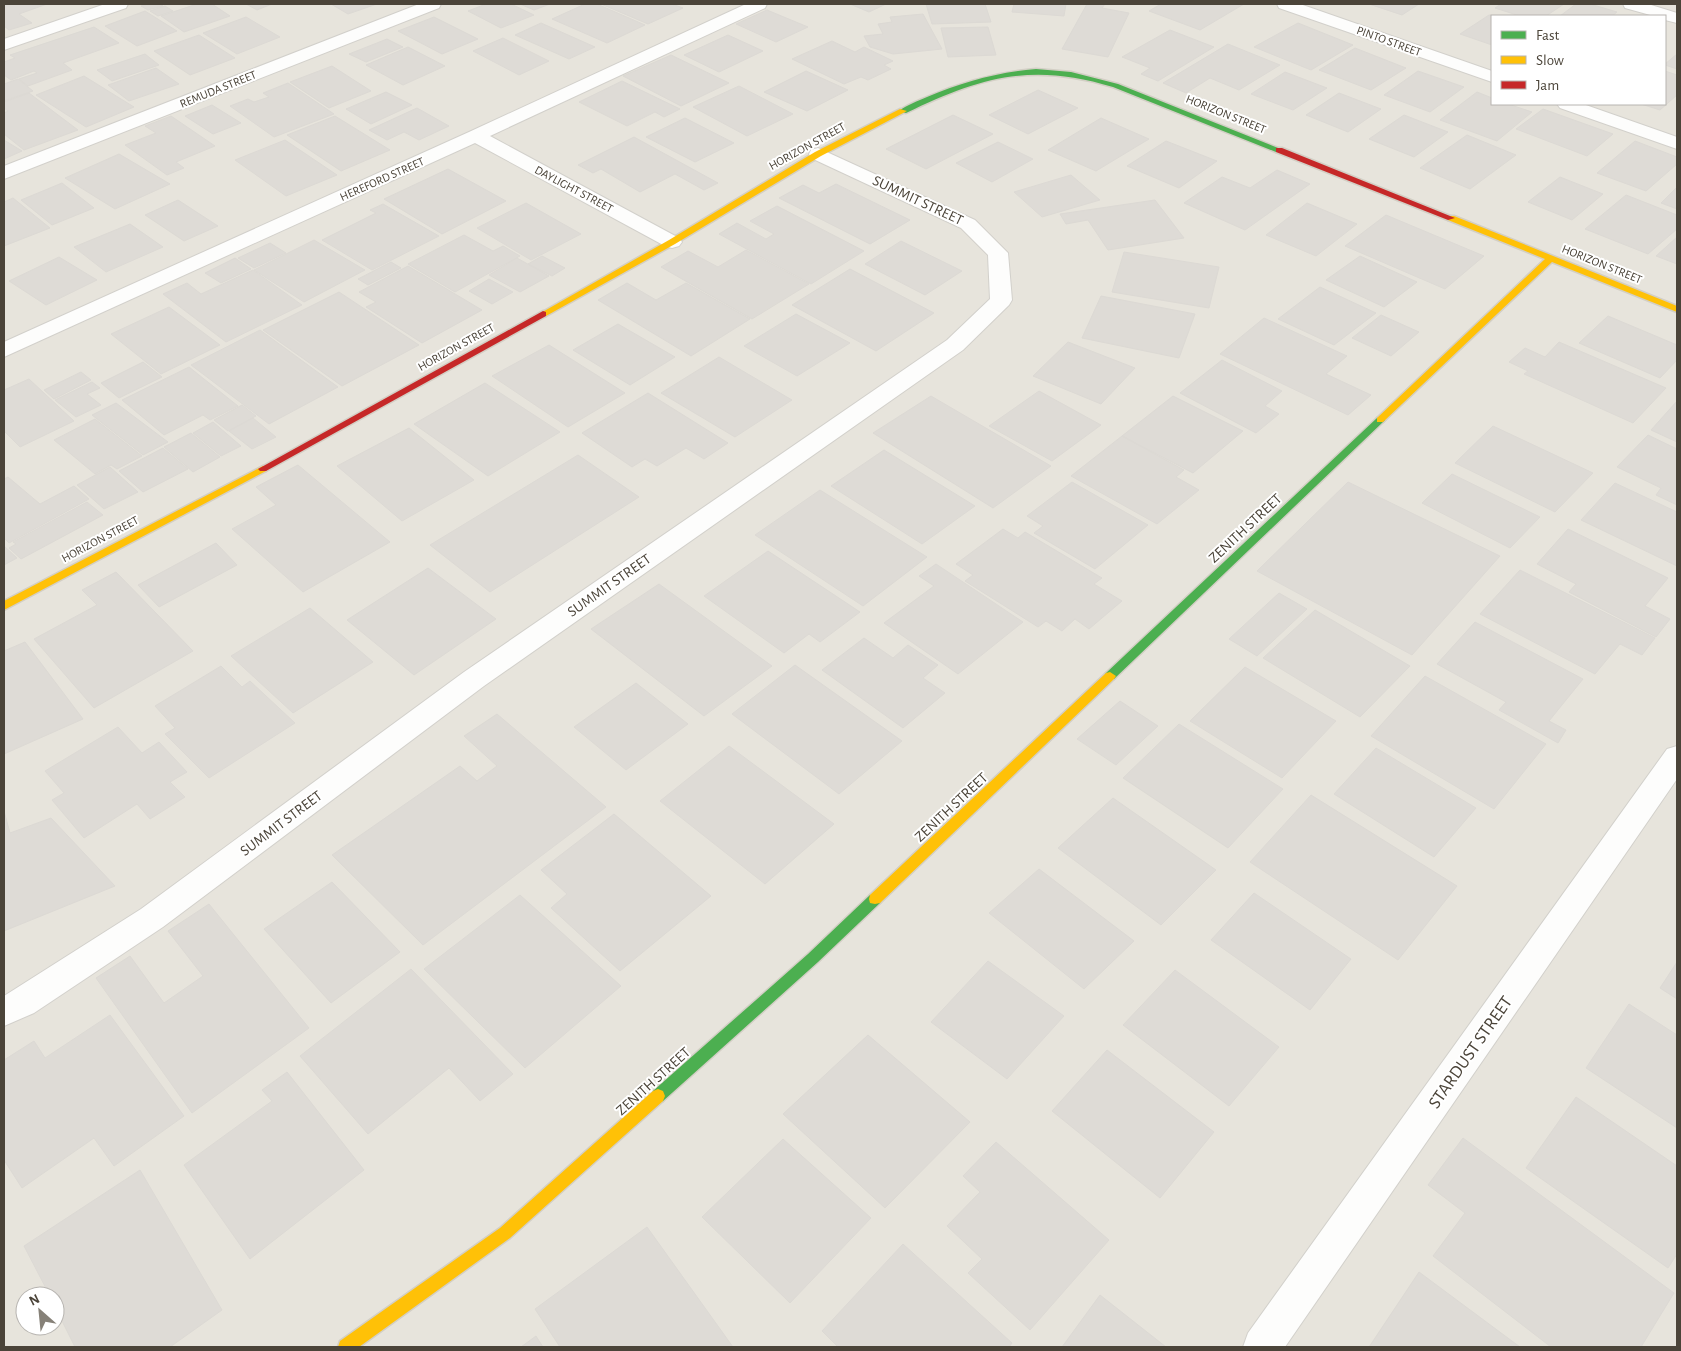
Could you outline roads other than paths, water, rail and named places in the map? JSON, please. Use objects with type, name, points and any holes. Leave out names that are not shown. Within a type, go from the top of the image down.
[{"type":"street","points":[[4,45],[120,4]]},
{"type":"street","name":"REMUDA STREET","points":[[4,173],[433,4]]},
{"type":"street","name":"HEREFORD STREET","points":[[4,350],[476,136],[759,4]]},
{"type":"street","name":"PINTO STREET","points":[[1285,4],[1491,78]]},
{"type":"street","points":[[1632,4],[1677,18]]},
{"type":"street","name":"HORIZON STREET","points":[[4,606],[301,449],[672,242],[818,154],[927,99],[980,80],[1022,73],[1056,72],[1100,81],[1140,94],[1677,309]]},
{"type":"street","points":[[1569,105],[1677,143]]},
{"type":"street","name":"DAYLIGHT STREET","points":[[476,136],[672,242]]},
{"type":"street","name":"SUMMIT STREET","points":[[4,1011],[22,1003],[152,918],[474,679],[955,345],[1000,300],[998,253],[968,224],[818,154]]},
{"type":"street","name":"ZENITH STREET","points":[[346,1347],[505,1233],[813,958],[1551,258]]},
{"type":"street","name":"STARDUST STREET","points":[[1262,1347],[1677,757]]}]
